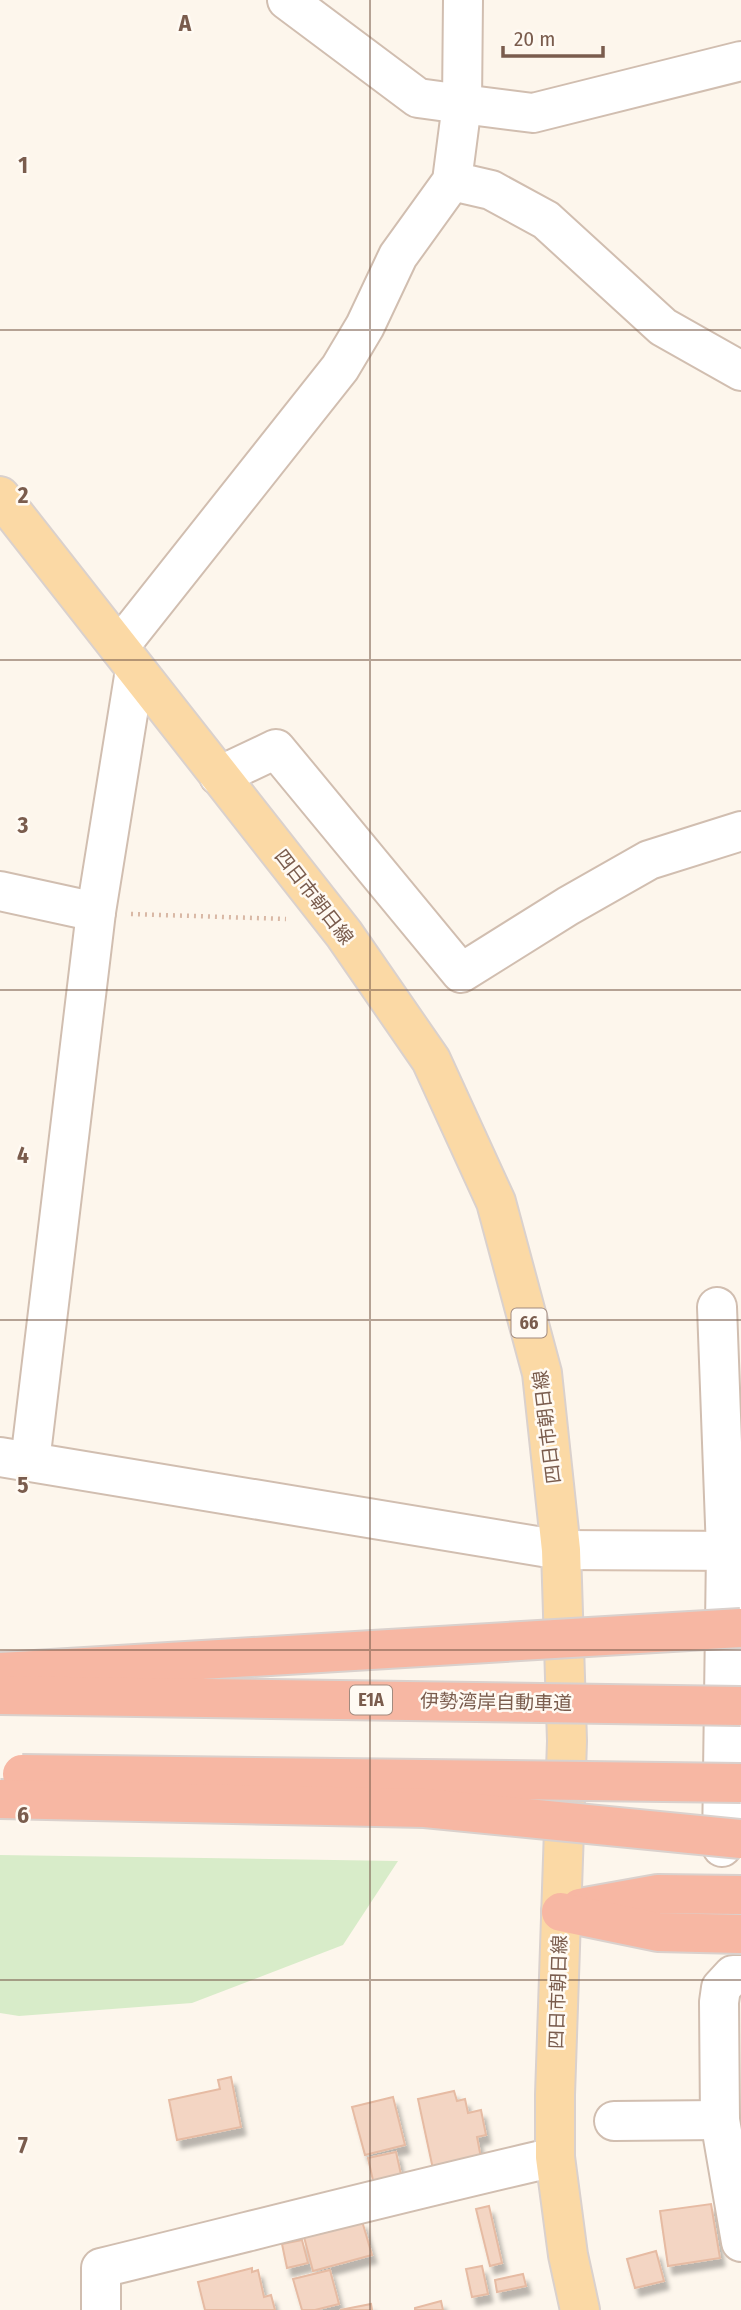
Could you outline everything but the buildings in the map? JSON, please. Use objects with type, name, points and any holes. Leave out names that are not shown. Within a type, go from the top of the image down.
[{"type":"highway","points":[[0,1672],[741,1628]]},
{"type":"highway","name":"伊勢湾岸自動車道","points":[[0,1695],[741,1706]]},
{"type":"highway","points":[[0,1773],[741,1783]]},
{"type":"highway","points":[[0,1800],[425,1808],[732,1843]]},
{"type":"highway","points":[[561,1912],[658,1894],[741,1895]]},
{"type":"highway","points":[[561,1912],[658,1932],[741,1934]]},
{"type":"main road","name":"四日市朝日線","points":[[0,496],[344,934],[430,1060],[496,1202],[542,1373],[561,1550],[568,1741],[555,2157],[568,2255],[580,2310]]},
{"type":"street","points":[[287,0],[418,98],[462,104],[533,113],[741,61]]},
{"type":"street","points":[[463,0],[462,104],[452,181],[398,257],[365,326],[340,368],[127,658],[96,912],[15,1460],[561,1550],[733,1551]]},
{"type":"street","points":[[452,181],[491,190],[546,220],[663,327],[741,371]]},
{"type":"street","points":[[219,776],[276,749],[461,973],[568,906],[649,860],[741,831]]},
{"type":"street","points":[[0,891],[96,912]]},
{"type":"street","points":[[717,1307],[733,1551],[732,1843]]},
{"type":"street","points":[[741,1975],[733,1975],[721,1987],[719,2002],[720,2120],[741,2242]]},
{"type":"street","points":[[614,2121],[720,2120]]},
{"type":"street","points":[[101,2310],[100,2267],[319,2215],[368,2200],[555,2157]]},
{"type":"path","points":[[96,912],[290,919]]},
{"type":"green space","points":[[0,1855],[398,1861],[343,1945],[192,2003],[19,2016],[0,2013]]}]
